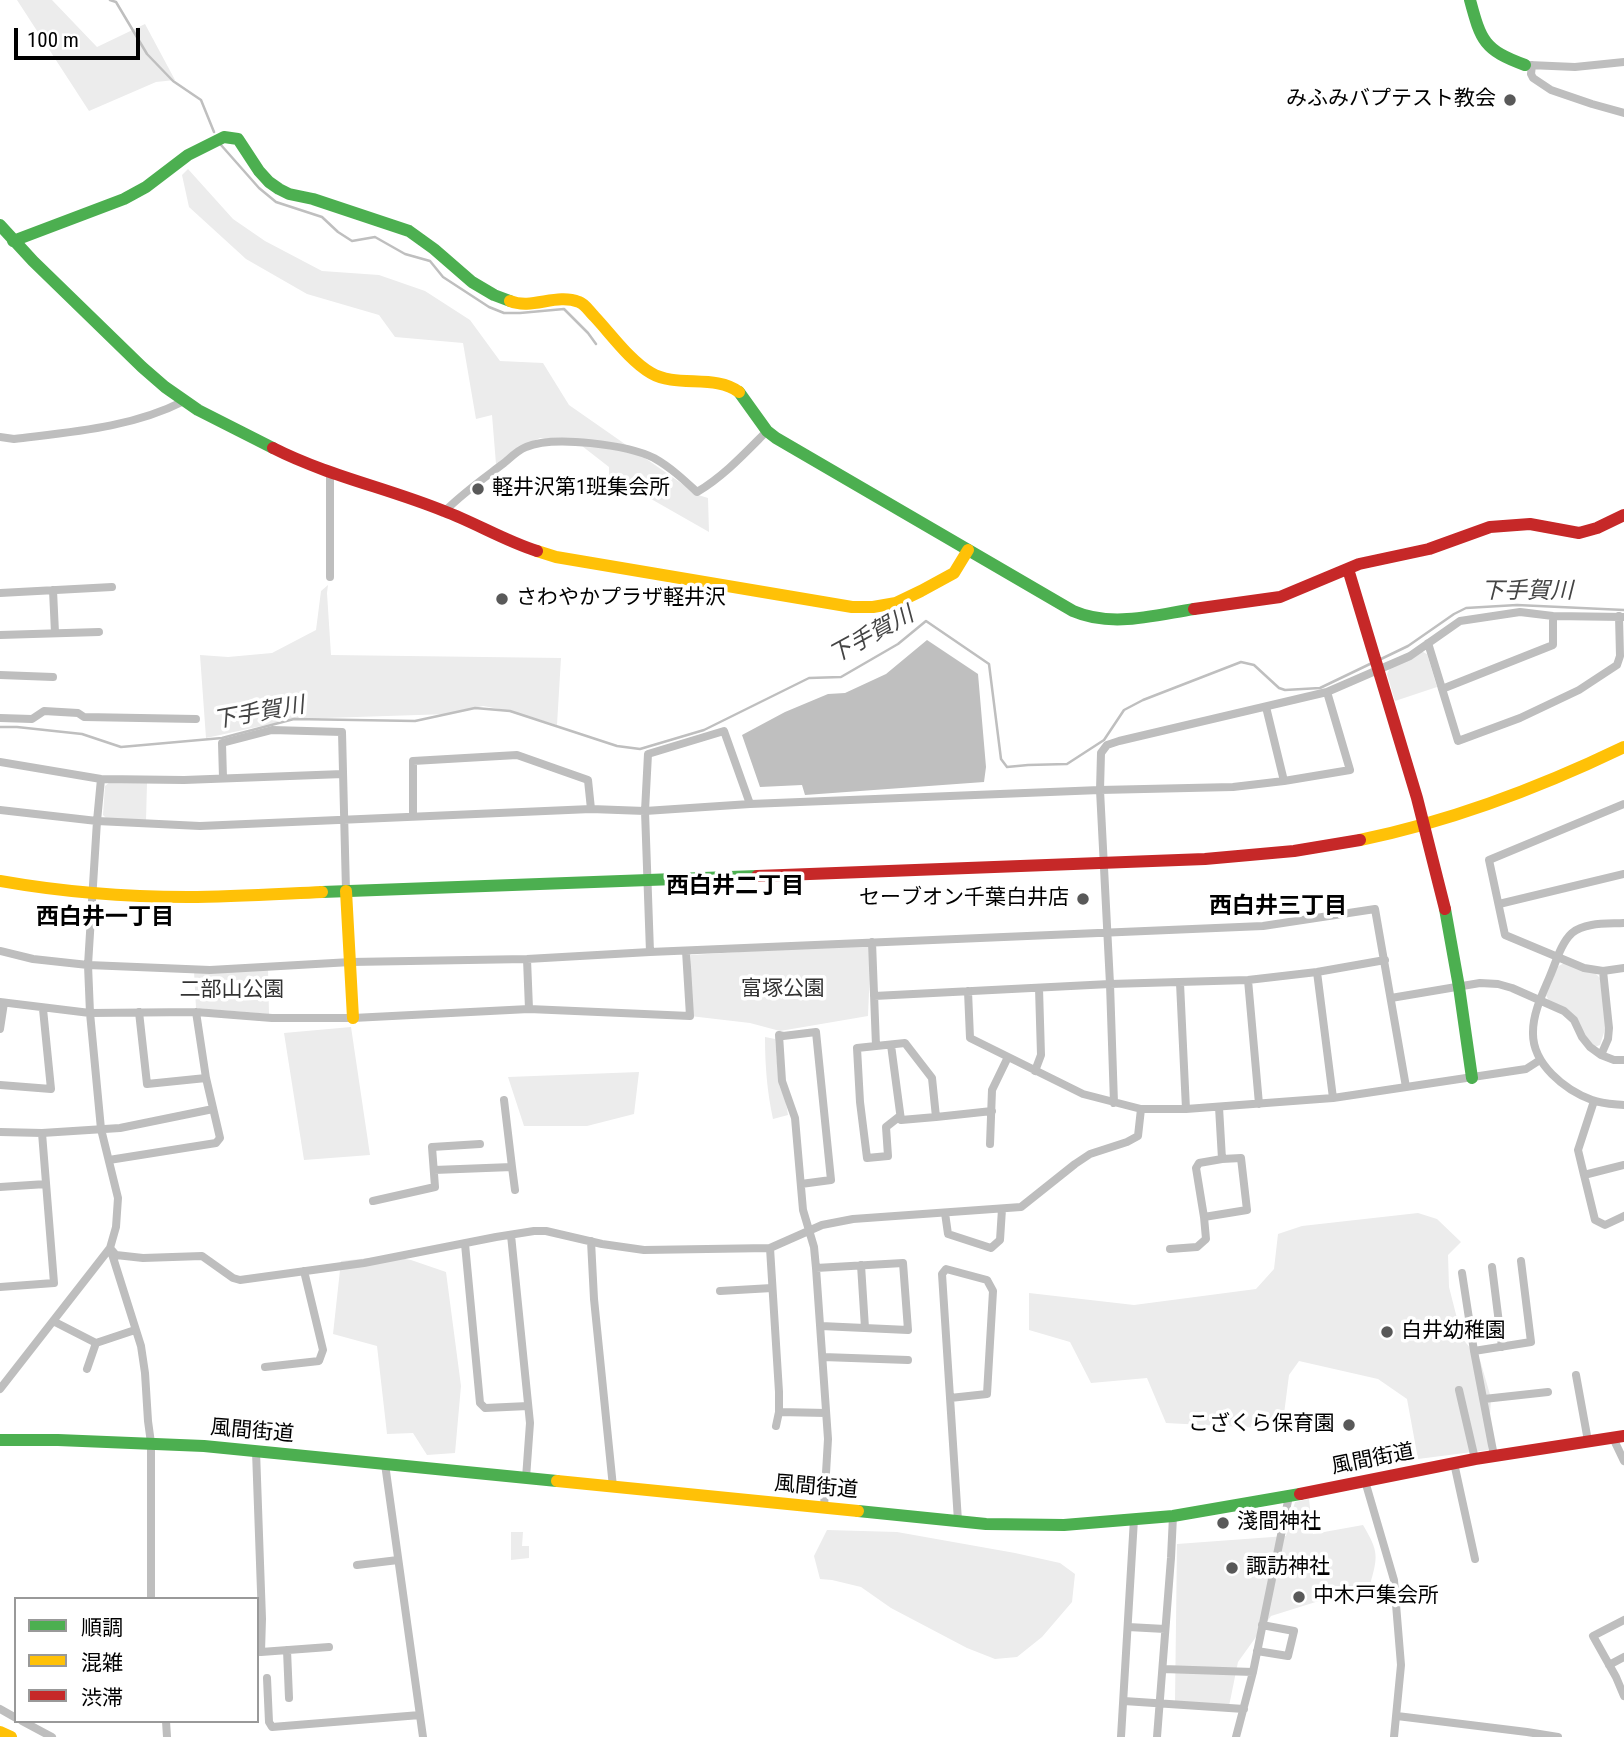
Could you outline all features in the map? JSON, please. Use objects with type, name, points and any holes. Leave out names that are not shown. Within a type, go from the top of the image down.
[{"type":"street","points":[[1470,0],[1484,43],[1508,59],[1529,65],[1575,67],[1624,62]]},
{"type":"street","points":[[1529,65],[1533,78],[1551,90],[1624,113]]},
{"type":"street","points":[[13,241],[124,199],[146,187],[188,155],[224,137],[238,139],[259,171],[279,189],[409,231],[435,249],[472,282],[494,295],[515,303],[561,298],[581,302],[635,360],[652,374],[734,388],[742,394],[767,431],[776,439],[1067,608],[1086,617],[1105,621],[1280,597],[1372,560],[1429,549],[1490,527],[1530,524],[1579,533],[1597,528],[1624,514]]},
{"type":"street","points":[[0,225],[13,241],[142,367],[184,401],[283,453],[445,511],[528,548],[556,557],[852,607],[896,603],[921,591],[954,573],[968,550]]},
{"type":"street","points":[[0,437],[14,439],[99,428],[134,420],[184,401]]},
{"type":"street","points":[[445,511],[470,487],[527,446],[588,442],[641,452],[678,474],[697,492],[726,473],[767,431]]},
{"type":"street","points":[[330,472],[330,577]]},
{"type":"street","points":[[1348,569],[1442,893],[1472,1077]]},
{"type":"street","points":[[0,593],[112,587]]},
{"type":"street","points":[[53,590],[55,634]]},
{"type":"street","points":[[1114,1103],[1111,984],[1100,790],[1101,753],[1107,746],[1119,741],[1327,692],[1376,665],[1410,656],[1428,643],[1461,621],[1520,612],[1553,616],[1622,616],[1617,665],[1579,690],[1520,718],[1458,741],[1428,643]]},
{"type":"street","points":[[1442,689],[1553,645],[1553,616]]},
{"type":"street","points":[[0,635],[99,632]]},
{"type":"street","points":[[0,675],[53,677]]},
{"type":"street","points":[[0,810],[97,821],[200,826],[591,809],[645,811],[750,804],[1233,787],[1350,770],[1327,692]]},
{"type":"street","points":[[1266,707],[1284,781]]},
{"type":"street","points":[[0,718],[32,719],[44,711],[111,718],[196,719]]},
{"type":"street","points":[[223,778],[222,743],[272,730],[342,732],[346,891],[353,1018]]},
{"type":"street","points":[[650,952],[645,811],[648,754],[724,731],[750,804]]},
{"type":"street","points":[[0,881],[92,893],[191,897],[1205,859],[1305,850],[1424,826],[1526,792],[1624,747]]},
{"type":"street","points":[[413,816],[413,761],[516,755],[588,780],[591,809]]},
{"type":"street","points":[[0,762],[101,779],[184,780],[343,774]]},
{"type":"street","points":[[0,1389],[110,1248],[117,1227],[118,1198],[101,1129],[88,965],[101,779]]},
{"type":"street","points":[[1624,804],[1489,860],[1505,935],[1584,968],[1602,971],[1624,968]]},
{"type":"street","points":[[1499,904],[1624,874]]},
{"type":"street","points":[[0,951],[33,959],[88,965],[210,970],[351,962],[527,959],[1263,926],[1376,909],[1406,1087]]},
{"type":"street","points":[[1624,923],[1587,926],[1571,934],[1558,957],[1540,1001],[1532,1034],[1540,1060],[1553,1075],[1594,1101],[1624,1105]]},
{"type":"street","points":[[872,942],[876,1046]]},
{"type":"street","points":[[0,1029],[2,1003],[90,1013],[196,1012],[272,1018],[353,1018],[530,1009],[690,1016],[686,951]]},
{"type":"street","points":[[527,959],[530,1009]]},
{"type":"street","points":[[874,996],[1248,980],[1385,960]]},
{"type":"street","points":[[1601,1055],[1608,1040],[1609,1028],[1602,971]]},
{"type":"street","points":[[1317,972],[1333,1098]]},
{"type":"street","points":[[1248,980],[1258,1104]]},
{"type":"street","points":[[1180,983],[1186,1109]]},
{"type":"street","points":[[1391,998],[1480,984],[1498,984],[1564,1011],[1574,1020],[1590,1047],[1601,1055],[1624,1060]]},
{"type":"street","points":[[1035,1071],[1041,1055],[1039,988]]},
{"type":"street","points":[[968,991],[970,1038],[1083,1094],[1141,1109],[1186,1109],[1333,1098],[1526,1069],[1540,1060]]},
{"type":"street","points":[[0,1085],[51,1089],[43,1009]]},
{"type":"street","points":[[139,1012],[147,1084],[206,1078]]},
{"type":"street","points":[[108,1160],[216,1143],[220,1138],[206,1078],[196,1012]]},
{"type":"street","points":[[801,1184],[831,1180],[816,1032],[783,1037],[779,1035],[782,1081],[795,1118],[803,1210],[814,1247],[828,1439],[824,1507]]},
{"type":"street","points":[[900,1116],[886,1126],[888,1156],[867,1158],[857,1048],[905,1043],[932,1077],[936,1117]]},
{"type":"street","points":[[891,1045],[901,1120],[992,1111]]},
{"type":"street","points":[[990,1144],[992,1090],[1008,1057]]},
{"type":"street","points":[[504,1100],[515,1189]]},
{"type":"street","points":[[1594,1101],[1578,1150],[1594,1220],[1605,1225],[1624,1216]]},
{"type":"street","points":[[1219,1107],[1222,1159]]},
{"type":"street","points":[[110,1248],[116,1255],[143,1258],[202,1256],[240,1280],[364,1263],[511,1235],[546,1231],[658,1251],[770,1248],[821,1225],[853,1220],[1021,1207],[1090,1154],[1138,1136],[1141,1109]]},
{"type":"street","points":[[0,1132],[42,1133],[120,1128],[213,1110]]},
{"type":"street","points":[[0,1287],[54,1283],[42,1133]]},
{"type":"street","points":[[373,1201],[435,1187],[432,1147],[480,1144]]},
{"type":"street","points":[[1170,1249],[1197,1247],[1206,1238],[1196,1168],[1199,1163],[1241,1158],[1247,1210],[1204,1217]]},
{"type":"street","points":[[1584,1175],[1624,1165]]},
{"type":"street","points":[[434,1170],[512,1167]]},
{"type":"street","points":[[0,1187],[46,1184]]},
{"type":"street","points":[[945,1213],[948,1234],[991,1248],[1000,1240],[1002,1209]]},
{"type":"street","points":[[511,1235],[530,1423],[526,1478]]},
{"type":"street","points":[[591,1241],[594,1299],[613,1487]]},
{"type":"street","points":[[465,1244],[480,1403],[485,1408],[528,1406]]},
{"type":"street","points":[[110,1248],[141,1346],[145,1373],[151,1443],[152,1597]]},
{"type":"street","points":[[770,1248],[779,1412],[776,1426]]},
{"type":"street","points":[[1474,1351],[1531,1342],[1521,1261]]},
{"type":"street","points":[[816,1268],[903,1263],[908,1330],[821,1326]]},
{"type":"street","points":[[861,1265],[865,1328]]},
{"type":"street","points":[[1492,1267],[1502,1347]]},
{"type":"street","points":[[950,1398],[987,1394],[993,1291],[987,1280],[946,1269],[942,1273],[950,1398],[958,1521]]},
{"type":"street","points":[[265,1367],[319,1361],[323,1350],[304,1271]]},
{"type":"street","points":[[1462,1273],[1494,1456]]},
{"type":"street","points":[[720,1291],[772,1288]]},
{"type":"street","points":[[53,1321],[96,1343]]},
{"type":"street","points":[[87,1369],[96,1343],[135,1330]]},
{"type":"street","points":[[823,1357],[908,1360]]},
{"type":"street","points":[[1576,1375],[1588,1441]]},
{"type":"street","points":[[1459,1390],[1475,1459]]},
{"type":"street","points":[[1484,1399],[1548,1392]]},
{"type":"street","points":[[779,1412],[826,1413]]},
{"type":"street","points":[[1619,1437],[1624,1461]]},
{"type":"street","name":"風間街道","points":[[0,1440],[151,1443],[256,1451],[986,1524],[1064,1525],[1173,1516],[1475,1459],[1619,1437]]},
{"type":"street","points":[[256,1451],[262,1619],[259,1652],[329,1647]]},
{"type":"street","points":[[1454,1463],[1475,1559]]},
{"type":"street","points":[[385,1464],[423,1737]]},
{"type":"street","points":[[1365,1481],[1394,1580],[1399,1624],[1401,1665],[1394,1737]]},
{"type":"street","points":[[1236,1737],[1253,1672],[1289,1496]]},
{"type":"street","points":[[1157,1737],[1173,1516]]},
{"type":"street","points":[[1121,1737],[1135,1519]]},
{"type":"street","points":[[357,1565],[398,1560]]},
{"type":"street","points":[[1624,1620],[1593,1636],[1624,1696]]},
{"type":"street","points":[[1257,1651],[1288,1656],[1294,1631],[1262,1625]]},
{"type":"street","points":[[1128,1627],[1165,1629]]},
{"type":"street","points":[[287,1650],[289,1698]]},
{"type":"street","points":[[1609,1665],[1624,1657]]},
{"type":"street","points":[[1163,1669],[1253,1672]]},
{"type":"street","points":[[267,1678],[269,1722],[272,1727],[421,1715]]},
{"type":"street","points":[[1124,1701],[1244,1709]]},
{"type":"street","points":[[1397,1716],[1558,1737]]},
{"type":"street","points":[[26,1723],[52,1737]]},
{"type":"street","points":[[0,1732],[11,1737]]},
{"type":"green space","points":[[17,0],[52,0],[97,47],[145,24],[175,80],[156,82],[89,111]]},
{"type":"green space","points":[[188,169],[233,219],[265,241],[322,271],[379,275],[425,291],[470,320],[500,361],[543,363],[569,405],[698,495],[708,498],[709,532],[609,475],[609,467],[582,446],[540,438],[514,450],[496,464],[492,415],[476,419],[463,343],[395,337],[379,315],[307,294],[246,259],[189,207],[182,175]]},
{"type":"green space","points":[[328,585],[331,655],[561,658],[557,725],[483,706],[449,714],[294,719],[206,738],[200,655],[228,657],[272,653],[316,630],[321,591]]},
{"type":"green space","points":[[1421,651],[1427,654],[1437,687],[1395,701],[1387,674],[1390,668]]},
{"type":"green space","points":[[110,782],[147,783],[146,821],[107,819],[103,815],[105,786]]},
{"type":"green space","name":"富塚公園","points":[[871,944],[868,1016],[780,1031],[750,1023],[690,1016],[691,955]]},
{"type":"green space","points":[[1564,963],[1595,973],[1600,978],[1606,1026],[1600,1045],[1592,1048],[1572,1016],[1549,1001],[1546,995],[1557,967]]},
{"type":"green space","name":"二部山公園","points":[[268,968],[269,1014],[196,1008],[194,971]]},
{"type":"green space","points":[[351,1027],[370,1155],[304,1160],[284,1033]]},
{"type":"green space","points":[[765,1037],[775,1039],[779,1085],[788,1115],[773,1119],[767,1078]]},
{"type":"green space","points":[[639,1072],[634,1114],[587,1126],[524,1126],[508,1077]]},
{"type":"green space","points":[[1418,1213],[1437,1219],[1461,1242],[1448,1255],[1449,1287],[1462,1338],[1480,1360],[1491,1398],[1488,1450],[1418,1459],[1407,1399],[1378,1379],[1299,1361],[1289,1375],[1284,1414],[1260,1428],[1166,1423],[1147,1378],[1091,1383],[1070,1342],[1029,1330],[1029,1293],[1134,1305],[1256,1289],[1274,1269],[1278,1234],[1302,1226]]},
{"type":"green space","points":[[388,1256],[411,1260],[446,1272],[461,1386],[455,1453],[427,1455],[413,1433],[387,1434],[377,1346],[333,1334],[341,1261]]},
{"type":"green space","points":[[1309,1499],[1313,1534],[1363,1525],[1376,1554],[1370,1585],[1271,1616],[1238,1662],[1228,1711],[1175,1701],[1177,1544],[1286,1536],[1295,1502]]},
{"type":"green space","points":[[827,1530],[897,1532],[1060,1563],[1075,1574],[1072,1602],[1042,1637],[1017,1657],[995,1659],[967,1648],[891,1608],[861,1587],[820,1579],[814,1556]]},
{"type":"green space","points":[[511,1532],[523,1532],[522,1546],[529,1546],[529,1558],[511,1560]]},
{"type":"shaded area","points":[[927,640],[978,674],[986,767],[984,782],[805,795],[802,785],[760,787],[742,735],[785,712],[828,694],[845,693],[886,674]]},
{"type":"waterway","points":[[110,0],[116,2],[147,54],[173,81],[201,100],[214,132]]},
{"type":"waterway","points":[[221,145],[259,188],[276,202],[322,217],[352,241],[375,237],[405,254],[430,261],[443,277],[489,307],[504,313],[564,309],[596,344]]},
{"type":"waterway","name":"下手賀川","points":[[1381,659],[1408,646],[1466,608],[1517,605],[1624,610]]},
{"type":"waterway","name":"下手賀川","points":[[0,727],[82,734],[121,747],[222,738],[294,719],[415,721],[475,708],[510,711],[617,746],[640,749],[704,730],[809,678],[841,677],[898,644],[926,621],[989,664],[1001,759],[1007,767],[1067,764],[1104,740],[1124,710],[1241,662],[1254,665],[1279,688],[1285,690],[1320,688],[1372,663]]},
{"type":"traffic: fast","points":[[1470,0],[1477,25],[1486,42],[1492,49],[1525,65]]},
{"type":"traffic: fast","points":[[13,241],[124,199],[146,187],[188,155],[224,137],[238,139],[259,171],[279,189],[409,231],[472,282],[510,301]]},
{"type":"traffic: fast","points":[[0,225],[33,261],[165,387],[198,410],[273,448]]},
{"type":"traffic: fast","points":[[739,392],[767,431],[776,438],[1073,611],[1103,619],[1134,619],[1194,609]]},
{"type":"traffic: fast","points":[[322,892],[757,876]]},
{"type":"traffic: fast","points":[[1445,909],[1472,1078]]},
{"type":"traffic: fast","points":[[0,1440],[204,1446],[557,1481]]},
{"type":"traffic: fast","points":[[858,1511],[986,1524],[1064,1525],[1173,1516],[1300,1494]]},
{"type":"traffic: slow","points":[[510,301],[527,304],[562,299],[579,302],[628,354],[651,373],[672,380],[719,384],[739,392]]},
{"type":"traffic: slow","points":[[537,551],[556,557],[852,607],[873,607],[896,603],[954,573],[968,550]]},
{"type":"traffic: slow","points":[[1360,840],[1495,802],[1624,747]]},
{"type":"traffic: slow","points":[[0,881],[70,891],[141,896],[322,892]]},
{"type":"traffic: slow","points":[[346,891],[353,1018]]},
{"type":"traffic: slow","points":[[557,1481],[858,1511]]},
{"type":"traffic: slow","points":[[0,1732],[11,1737]]},
{"type":"traffic: jam","points":[[273,448],[315,466],[444,511],[537,551]]},
{"type":"traffic: jam","points":[[1194,609],[1280,597],[1359,564],[1429,549],[1490,527],[1530,524],[1579,533],[1624,515]]},
{"type":"traffic: jam","points":[[1348,569],[1417,798],[1445,909]]},
{"type":"traffic: jam","points":[[757,876],[1205,859],[1294,851],[1360,840]]},
{"type":"traffic: jam","points":[[1300,1494],[1475,1459],[1624,1436]]},
{"type":"place","name":"みふみバプテスト教会","points":[[1510,100]]},
{"type":"place","name":"軽井沢第1班集会所","points":[[478,489]]},
{"type":"place","name":"さわやかプラザ軽井沢","points":[[502,599]]},
{"type":"place","name":"セーブオン千葉白井店","points":[[1083,899]]},
{"type":"place","name":"白井幼稚園","points":[[1387,1332]]},
{"type":"place","name":"こざくら保育園","points":[[1349,1425]]},
{"type":"place","name":"淺間神社","points":[[1223,1523]]},
{"type":"place","name":"諏訪神社","points":[[1232,1568]]},
{"type":"place","name":"中木戸集会所","points":[[1299,1597]]},
{"type":"district","name":"西白井二丁目","points":[[735,887]]},
{"type":"district","name":"西白井三丁目","points":[[1278,907]]},
{"type":"district","name":"西白井一丁目","points":[[105,918]]}]
